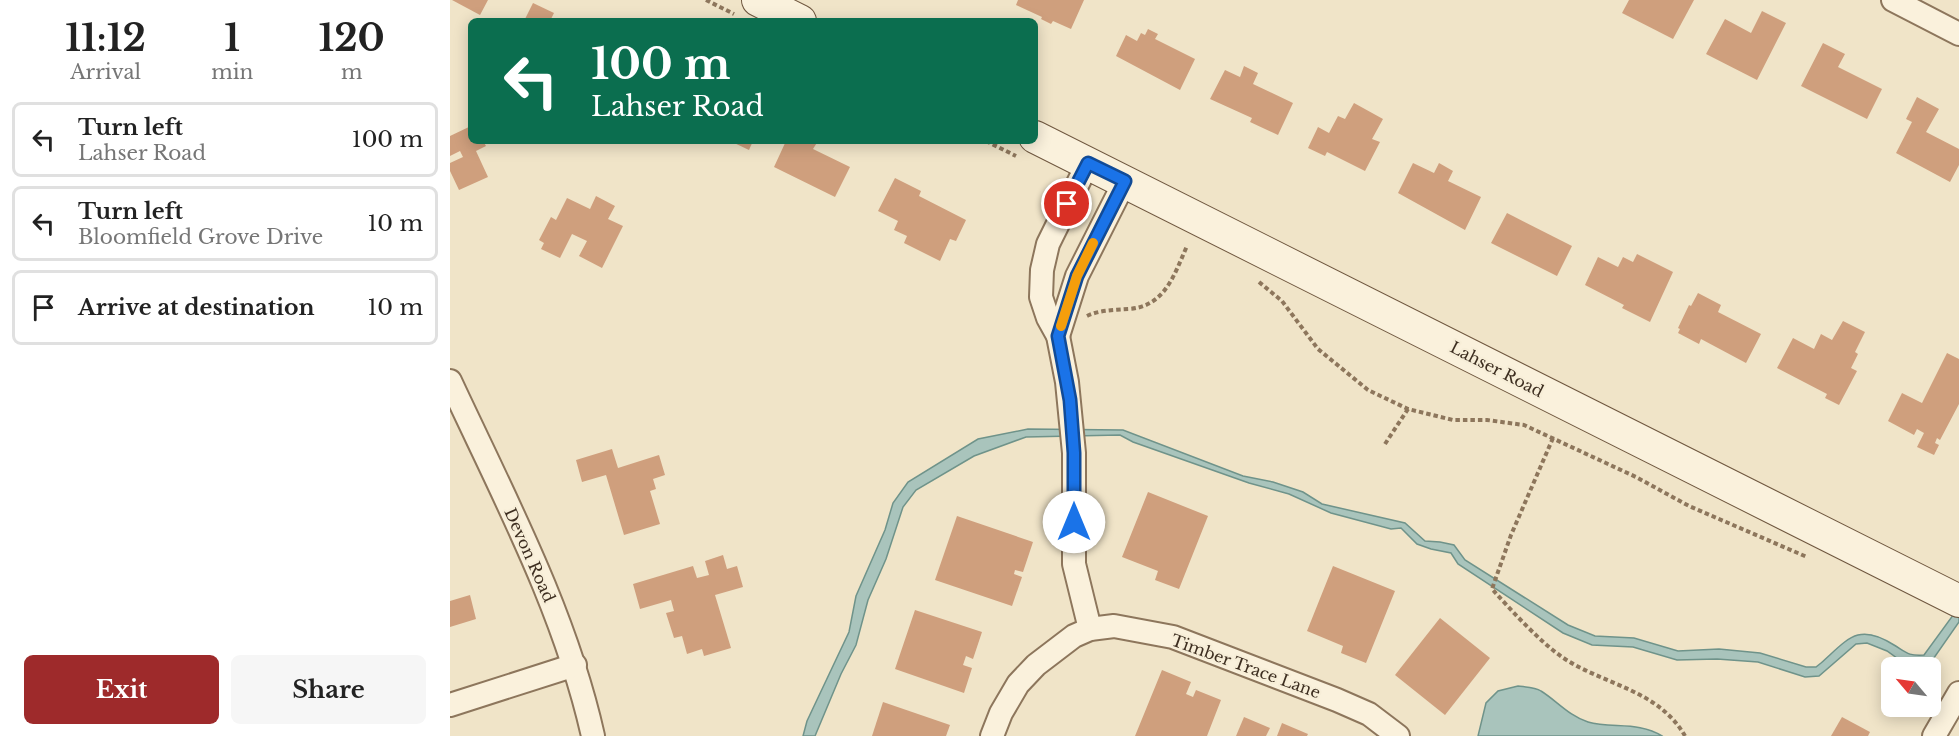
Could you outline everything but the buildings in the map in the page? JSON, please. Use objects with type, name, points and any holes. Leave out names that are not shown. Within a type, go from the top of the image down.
[{"type":"street","points":[[1893,0],[1959,33]]},
{"type":"street","points":[[749,9],[787,18]]},
{"type":"street","name":"Lahser Road","points":[[1038,138],[1950,596]]},
{"type":"street","points":[[1088,163],[1048,244],[1042,270],[1041,297],[1048,318],[1058,336],[1070,400],[1074,453],[1074,564],[1090,629]]},
{"type":"street","points":[[1058,336],[1077,276],[1125,181]]},
{"type":"street","name":"Devon Road","points":[[450,381],[534,560],[575,665],[593,736]]},
{"type":"street","name":"Timber Trace Lane","points":[[992,736],[1001,713],[1018,684],[1056,648],[1090,629],[1114,626],[1173,637],[1337,700],[1369,714],[1398,736]]},
{"type":"street","points":[[450,705],[575,665]]},
{"type":"street","points":[[1934,736],[1959,693]]},
{"type":"path","points":[[706,0],[749,9]]},
{"type":"path","points":[[1177,240],[1196,250]]},
{"type":"path","points":[[1081,323],[1094,313],[1140,308],[1160,298],[1187,246]]},
{"type":"path","points":[[1252,278],[1282,302],[1318,349],[1368,390],[1408,409],[1454,420],[1487,420],[1524,425],[1636,477],[1689,506],[1810,559]]},
{"type":"path","points":[[1385,444],[1408,409]]},
{"type":"path","points":[[1553,438],[1511,535],[1492,589],[1526,625],[1562,657],[1643,696],[1668,714],[1684,736]]},
{"type":"water","points":[[1028,429],[1123,430],[1243,476],[1273,482],[1303,492],[1322,504],[1405,523],[1425,541],[1454,545],[1465,560],[1568,625],[1595,636],[1634,638],[1678,651],[1719,649],[1760,653],[1806,667],[1816,667],[1846,641],[1862,634],[1882,638],[1908,653],[1924,655],[1959,607],[1959,622],[1935,657],[1895,657],[1867,643],[1856,644],[1819,676],[1805,677],[1758,662],[1717,659],[1677,660],[1633,647],[1592,645],[1563,633],[1458,564],[1451,553],[1417,544],[1401,528],[1391,529],[1331,513],[1289,494],[1249,483],[1133,442],[1120,435],[1026,437],[974,456],[916,490],[903,507],[886,559],[868,600],[856,645],[815,736],[803,736],[807,721],[849,632],[856,596],[885,530],[893,503],[908,482],[978,439]]},
{"type":"water","points":[[1518,686],[1539,690],[1569,712],[1588,722],[1644,728],[1662,736],[1478,736],[1486,703],[1498,691]]},
{"type":"slow traffic","points":[[1061,326],[1077,276],[1093,243]]},
{"type":"route","points":[[1067,204],[1088,163],[1125,181],[1077,276],[1058,336],[1070,400],[1075,481],[1074,522]]}]
